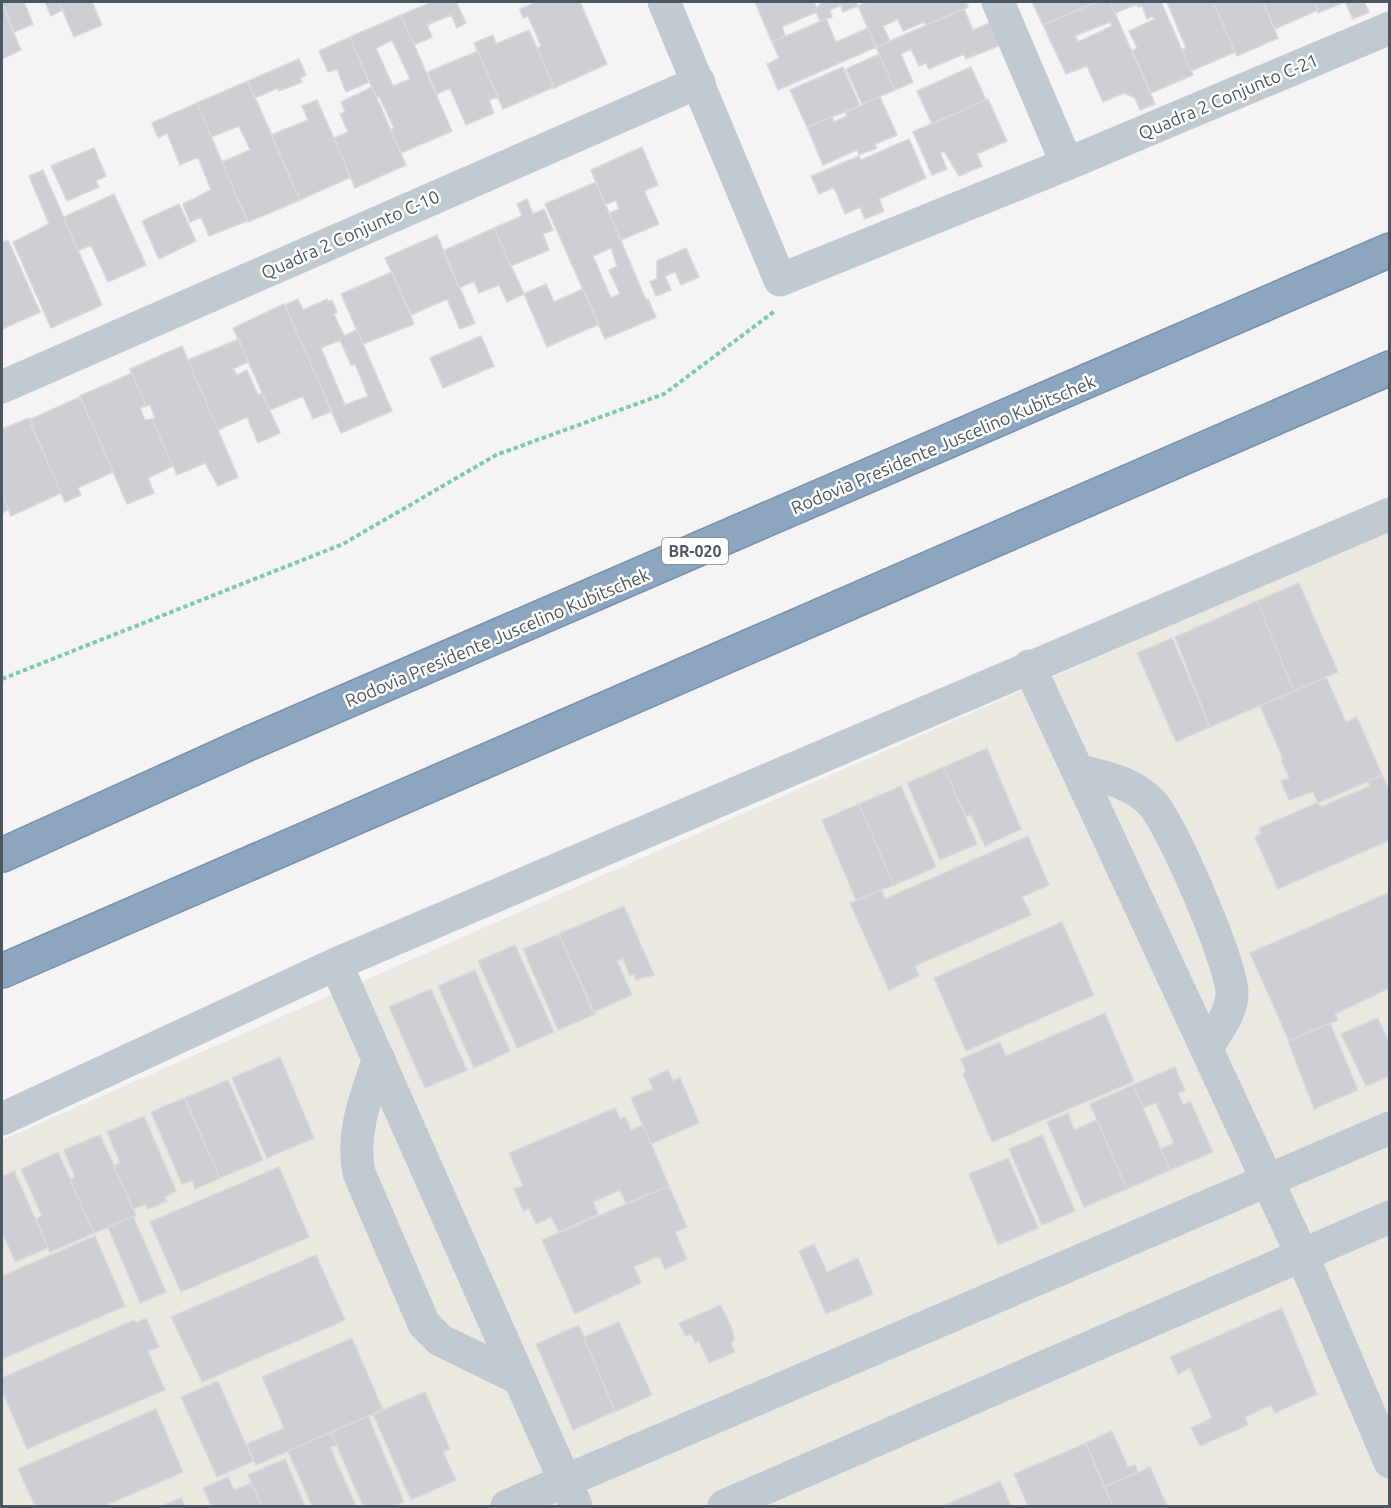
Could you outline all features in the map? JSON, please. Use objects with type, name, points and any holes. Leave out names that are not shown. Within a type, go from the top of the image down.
[{"type":"highway","name":"Rodovia Presidente Juscelino Kubitschek","points":[[2,855],[252,742],[1389,250]]},
{"type":"highway","points":[[2,971],[1389,368]]},
{"type":"street","points":[[664,2],[699,82]]},
{"type":"street","points":[[998,2],[1067,164]]},
{"type":"street","name":"Quadra 2 Conjunto C-21","points":[[699,82],[780,280],[1067,164],[1389,28]]},
{"type":"street","name":"Quadra 2 Conjunto C-10","points":[[2,387],[699,82]]},
{"type":"street","points":[[2,1119],[336,964],[1389,514]]},
{"type":"street","points":[[1029,666],[1302,1255],[1389,1462]]},
{"type":"street","points":[[1077,770],[1118,780],[1139,791],[1153,804],[1186,864],[1215,935],[1232,993],[1226,1017],[1207,1048]]},
{"type":"street","points":[[336,964],[570,1494]]},
{"type":"street","points":[[379,1059],[358,1123],[354,1151],[359,1173],[424,1324],[440,1340],[518,1378]]},
{"type":"street","points":[[507,1506],[570,1494],[1389,1128]]},
{"type":"street","points":[[724,1506],[1389,1218]]},
{"type":"street","points":[[1354,1380],[1389,1394]]},
{"type":"path","points":[[2,678],[343,544],[496,454],[664,394],[776,310]]},
{"type":"shaded area","points":[[1389,529],[1389,1506],[2,1506],[2,1140]]},
{"type":"building","points":[[2,2],[24,2],[33,24],[14,32]]},
{"type":"building","points":[[45,2],[59,2],[63,10],[51,16]]},
{"type":"building","points":[[59,2],[92,2],[102,25],[74,37]]},
{"type":"building","points":[[432,2],[456,2],[466,23],[457,28],[451,15],[427,25],[432,37],[414,45],[401,15]]},
{"type":"building","points":[[537,2],[580,2],[607,64],[554,88],[537,48],[541,46],[528,16],[523,18],[520,9]]},
{"type":"building","points":[[755,2],[814,2],[817,8],[822,2],[856,2],[858,6],[843,12],[841,5],[830,10],[832,17],[820,21],[816,12],[782,27],[785,36],[772,42]]},
{"type":"building","points":[[867,2],[966,2],[968,7],[926,25],[924,22],[903,31],[898,19],[883,26],[890,41],[876,47],[858,6]]},
{"type":"building","points":[[1032,2],[1097,2],[1043,25]]},
{"type":"building","points":[[1096,2],[1110,2],[1155,104],[1140,110],[1135,98],[1124,93],[1103,102],[1087,66],[1066,74],[1043,25]],"holes":[[[1110,22],[1112,26],[1078,42],[1075,36]]]},
{"type":"building","points":[[1110,2],[1161,2],[1193,75],[1151,93],[1132,51],[1137,48],[1129,31],[1155,19],[1153,16],[1147,19],[1142,6],[1138,7],[1137,4],[1115,13]]},
{"type":"building","points":[[1167,2],[1213,2],[1235,52],[1191,71],[1182,50],[1186,48]]},
{"type":"building","points":[[1213,2],[1263,2],[1278,38],[1237,56]]},
{"type":"building","points":[[1263,2],[1314,2],[1318,10],[1275,29]]},
{"type":"building","points":[[1314,2],[1344,2],[1318,13]]},
{"type":"building","points":[[1345,2],[1364,2],[1369,12],[1353,19]]},
{"type":"building","points":[[2,5],[21,50],[2,59]]},
{"type":"building","points":[[964,9],[973,30],[992,22],[1003,44],[966,59],[964,54],[929,69],[926,63],[919,66],[911,49],[901,54],[913,82],[895,90],[876,47]]},
{"type":"building","points":[[401,15],[452,131],[401,153],[391,130],[394,128],[379,96],[376,97],[350,37]],"holes":[[[392,40],[410,79],[393,86],[376,48]]]},
{"type":"building","points":[[826,19],[836,42],[868,28],[876,47],[778,90],[767,64],[779,58],[772,42]]},
{"type":"building","points":[[529,30],[554,87],[503,109],[474,43],[493,35],[496,44]]},
{"type":"building","points":[[350,37],[369,82],[346,92],[337,69],[328,72],[319,51]]},
{"type":"building","points":[[478,51],[498,97],[489,100],[494,113],[466,125],[450,88],[437,94],[428,72]]},
{"type":"building","points":[[879,54],[895,90],[862,104],[846,69]]},
{"type":"building","points":[[299,59],[306,75],[300,78],[302,82],[279,91],[278,88],[255,98],[248,81]]},
{"type":"building","points":[[843,67],[860,106],[807,127],[790,90]]},
{"type":"building","points":[[971,67],[986,100],[932,124],[917,91]]},
{"type":"building","points":[[248,81],[300,200],[248,222],[222,162],[250,150],[247,143],[239,126],[211,137],[197,103]]},
{"type":"building","points":[[372,87],[406,165],[355,188],[334,138],[348,132],[340,114],[345,112],[341,102]]},
{"type":"building","points":[[880,97],[897,135],[875,144],[877,148],[859,155],[857,150],[823,165],[807,127],[832,117],[834,122],[847,116],[845,112]]},
{"type":"building","points":[[988,99],[1007,141],[977,154],[982,166],[959,176],[944,151],[940,153],[947,169],[932,175],[913,132]]},
{"type":"building","points":[[317,100],[351,177],[300,200],[271,135],[308,120],[302,106]]},
{"type":"building","points":[[197,103],[247,221],[209,236],[201,217],[190,222],[183,204],[211,190],[198,157],[180,165],[167,133],[158,138],[152,123]]},
{"type":"building","points":[[909,139],[926,178],[879,199],[884,211],[865,219],[860,207],[845,214],[834,187],[819,194],[811,176],[859,156],[861,160]]},
{"type":"building","points":[[642,147],[658,185],[644,191],[659,224],[621,240],[609,213],[619,209],[616,200],[605,205],[591,170]]},
{"type":"building","points":[[94,148],[106,176],[96,181],[99,187],[67,201],[51,166]]},
{"type":"building","points":[[43,170],[102,305],[51,328],[13,242],[49,224],[29,176]]},
{"type":"building","points":[[596,182],[646,300],[648,299],[656,317],[605,339],[545,204]],"holes":[[[611,248],[617,266],[609,270],[620,294],[611,298],[593,256]]]},
{"type":"building","points":[[114,194],[146,265],[108,282],[91,245],[78,251],[64,217]]},
{"type":"building","points":[[527,199],[533,214],[544,209],[553,230],[543,234],[549,250],[511,266],[494,228],[522,216],[517,204]]},
{"type":"building","points":[[179,204],[196,241],[159,259],[142,221]]},
{"type":"building","points":[[494,228],[524,294],[507,302],[499,285],[479,293],[474,281],[459,288],[443,251]]},
{"type":"building","points":[[437,235],[475,323],[460,329],[447,299],[411,315],[385,258]]},
{"type":"building","points":[[8,240],[40,312],[2,329],[2,243]]},
{"type":"building","points":[[686,248],[699,277],[681,285],[675,272],[665,276],[671,290],[656,296],[650,282],[657,279],[657,261]]},
{"type":"building","points":[[392,272],[414,324],[363,344],[341,294]]},
{"type":"building","points":[[546,284],[554,302],[583,289],[599,324],[547,347],[524,294]]},
{"type":"building","points":[[298,299],[303,310],[327,299],[328,302],[332,300],[337,312],[334,314],[344,336],[357,330],[392,411],[341,433],[285,305]],"holes":[[[340,340],[351,365],[355,364],[368,396],[345,405],[321,348]]]},
{"type":"building","points":[[284,304],[332,411],[313,419],[303,396],[270,410],[233,328]]},
{"type":"building","points":[[481,336],[494,366],[443,388],[430,358]]},
{"type":"building","points":[[239,339],[248,362],[233,369],[237,375],[247,370],[258,395],[262,393],[280,433],[258,443],[247,417],[218,430],[188,360]]},
{"type":"building","points":[[182,346],[238,477],[218,486],[205,463],[177,475],[152,419],[155,418],[150,405],[146,406],[130,369]]},
{"type":"building","points":[[132,373],[146,406],[140,408],[145,420],[152,419],[173,466],[148,478],[154,493],[127,504],[80,396]]},
{"type":"building","points":[[80,397],[113,472],[78,488],[81,495],[65,502],[29,420]]},
{"type":"building","points":[[29,418],[61,493],[11,516],[2,495],[2,429]]},
{"type":"building","points":[[2,495],[8,510],[2,513]]},
{"type":"building","points":[[1299,583],[1338,672],[1294,691],[1257,601]]},
{"type":"building","points":[[1257,601],[1294,691],[1210,727],[1175,637]]},
{"type":"building","points":[[1172,638],[1210,727],[1176,742],[1137,653]]},
{"type":"building","points":[[1326,677],[1346,722],[1357,717],[1382,775],[1318,803],[1313,792],[1289,800],[1281,781],[1289,778],[1260,706]]},
{"type":"building","points":[[987,748],[1021,829],[985,846],[971,815],[966,817],[944,767]]},
{"type":"building","points":[[944,767],[977,844],[940,860],[907,783]]},
{"type":"building","points":[[1382,775],[1390,792],[1390,840],[1278,889],[1255,837],[1261,834],[1259,828],[1317,803],[1321,807],[1370,786],[1368,781]]},
{"type":"building","points":[[901,786],[936,867],[894,885],[859,804]]},
{"type":"building","points":[[859,804],[894,885],[856,900],[822,820]]},
{"type":"building","points":[[1028,836],[1049,885],[1022,897],[1031,915],[915,966],[919,976],[889,990],[850,903],[882,890],[885,899]]},
{"type":"building","points":[[1390,892],[1390,988],[1335,1014],[1338,1020],[1289,1041],[1250,953]]},
{"type":"building","points":[[624,906],[654,975],[636,980],[634,974],[630,976],[623,959],[617,961],[632,995],[593,1012],[559,934]]},
{"type":"building","points":[[1062,922],[1094,995],[966,1051],[934,978]]},
{"type":"building","points":[[559,934],[595,1014],[558,1030],[523,949]]},
{"type":"building","points":[[515,945],[554,1032],[517,1048],[478,961]]},
{"type":"building","points":[[475,970],[510,1051],[474,1068],[438,986]]},
{"type":"building","points":[[431,989],[467,1070],[425,1088],[389,1007]]},
{"type":"building","points":[[1105,1013],[1134,1081],[992,1142],[963,1074],[966,1072],[961,1059],[1000,1042],[1006,1056]]},
{"type":"building","points":[[1378,1018],[1390,1045],[1390,1076],[1366,1086],[1341,1034]]},
{"type":"building","points":[[1330,1023],[1358,1090],[1314,1109],[1288,1041]]},
{"type":"building","points":[[280,1057],[314,1138],[267,1158],[232,1078]]},
{"type":"building","points":[[1175,1067],[1185,1090],[1178,1093],[1183,1105],[1190,1101],[1213,1152],[1170,1170],[1161,1149],[1174,1143],[1156,1103],[1143,1108],[1133,1085]]},
{"type":"building","points":[[668,1070],[673,1081],[680,1077],[699,1123],[651,1144],[631,1098],[653,1089],[649,1079]]},
{"type":"building","points":[[228,1080],[263,1160],[220,1178],[185,1098]]},
{"type":"building","points":[[1133,1085],[1170,1170],[1127,1189],[1090,1104]]},
{"type":"building","points":[[184,1098],[220,1178],[195,1189],[192,1180],[182,1184],[151,1112]]},
{"type":"building","points":[[615,1108],[620,1119],[625,1117],[631,1130],[643,1125],[669,1186],[626,1203],[620,1190],[593,1202],[598,1214],[559,1232],[551,1217],[536,1224],[529,1208],[523,1211],[514,1189],[523,1186],[509,1153]]},
{"type":"building","points":[[1068,1113],[1074,1130],[1097,1120],[1127,1189],[1084,1207],[1047,1122]]},
{"type":"building","points":[[144,1116],[176,1191],[165,1197],[167,1201],[148,1209],[146,1204],[133,1209],[114,1166],[120,1163],[107,1132]]},
{"type":"building","points":[[100,1135],[136,1215],[94,1233],[70,1180],[75,1177],[64,1150]]},
{"type":"building","points":[[1042,1135],[1075,1211],[1042,1225],[1009,1149]]},
{"type":"building","points":[[58,1152],[94,1233],[50,1252],[36,1219],[42,1216],[21,1169]]},
{"type":"building","points":[[1008,1158],[1038,1228],[998,1245],[969,1174]]},
{"type":"building","points":[[279,1167],[309,1237],[181,1292],[150,1222]]},
{"type":"building","points":[[14,1171],[48,1248],[15,1262],[2,1231],[2,1177]]},
{"type":"building","points":[[669,1186],[687,1227],[675,1232],[687,1259],[665,1269],[659,1256],[634,1267],[641,1283],[575,1314],[542,1240]]},
{"type":"building","points":[[133,1216],[166,1292],[140,1303],[108,1227]]},
{"type":"building","points":[[95,1236],[125,1306],[2,1359],[2,1276]]},
{"type":"building","points":[[814,1244],[827,1272],[858,1258],[873,1294],[826,1314],[799,1251]]},
{"type":"building","points":[[316,1255],[345,1320],[202,1382],[171,1317]]},
{"type":"building","points":[[721,1305],[732,1329],[734,1339],[731,1343],[735,1352],[709,1363],[699,1341],[695,1343],[691,1334],[686,1336],[679,1323]]},
{"type":"building","points":[[1282,1308],[1317,1394],[1275,1413],[1271,1405],[1245,1417],[1248,1425],[1200,1446],[1191,1428],[1212,1418],[1190,1368],[1178,1374],[1170,1357]]},
{"type":"building","points":[[146,1318],[159,1347],[148,1351],[165,1390],[27,1449],[2,1390],[2,1378],[134,1320],[136,1323]]},
{"type":"building","points":[[619,1322],[652,1395],[615,1412],[584,1337]]},
{"type":"building","points":[[579,1325],[615,1411],[573,1430],[536,1344]]},
{"type":"building","points":[[352,1338],[383,1410],[256,1465],[247,1444],[284,1428],[262,1377]]},
{"type":"building","points":[[218,1381],[253,1461],[217,1477],[181,1397]]},
{"type":"building","points":[[425,1392],[450,1449],[443,1452],[456,1480],[411,1500],[373,1414]]},
{"type":"building","points":[[156,1409],[183,1472],[104,1506],[35,1506],[18,1469]]},
{"type":"building","points":[[368,1416],[404,1502],[394,1506],[363,1506],[331,1432]]},
{"type":"building","points":[[1112,1431],[1128,1467],[1135,1465],[1138,1472],[1104,1487],[1086,1443]]},
{"type":"building","points":[[331,1432],[337,1445],[330,1447],[356,1506],[312,1506],[288,1451]]},
{"type":"building","points":[[1086,1443],[1113,1506],[1028,1506],[1014,1474]]},
{"type":"building","points":[[285,1459],[305,1506],[262,1506],[248,1475]]},
{"type":"building","points":[[1150,1467],[1167,1506],[1113,1506],[1104,1487]]},
{"type":"building","points":[[228,1477],[234,1490],[251,1483],[262,1506],[211,1506],[203,1488]]},
{"type":"building","points":[[1000,1481],[1011,1506],[943,1506]]},
{"type":"building","points":[[181,1498],[185,1506],[161,1506]]}]
